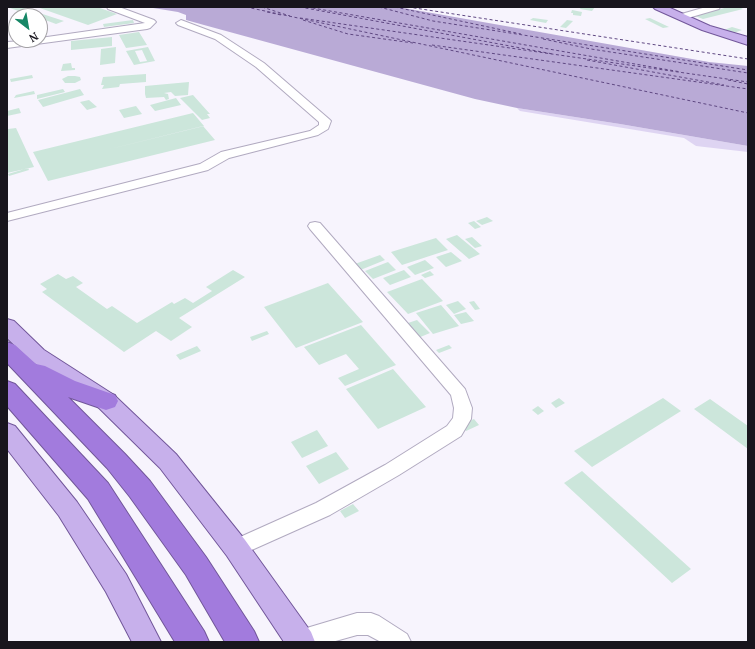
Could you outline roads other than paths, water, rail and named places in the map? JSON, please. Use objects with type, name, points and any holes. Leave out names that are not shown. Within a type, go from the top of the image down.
[{"type":"highway","points":[[18,360],[67,387],[106,401]]},
{"type":"highway","points":[[18,360],[116,461],[140,489],[196,566],[243,642]]},
{"type":"highway","points":[[67,387],[76,421]]},
{"type":"highway","points":[[7,390],[59,446],[98,492],[192,642]]},
{"type":"main road","points":[[659,7],[706,28],[748,41]]},
{"type":"main road","points":[[7,326],[18,360],[106,401],[168,461],[236,548],[301,642]]},
{"type":"main road","points":[[7,432],[34,464],[68,509],[116,583],[147,642]]},
{"type":"street","points":[[7,45],[141,27],[147,26],[151,22],[111,7]]},
{"type":"street","points":[[681,17],[716,7]]},
{"type":"street","points":[[7,217],[204,167],[225,155],[314,133],[324,127],[325,121],[260,65],[234,46],[181,23]]},
{"type":"street","points":[[236,548],[323,509],[385,474],[454,431],[462,419],[464,408],[459,393],[315,226]]},
{"type":"street","points":[[301,642],[308,638],[357,624],[371,624],[399,642]]}]
